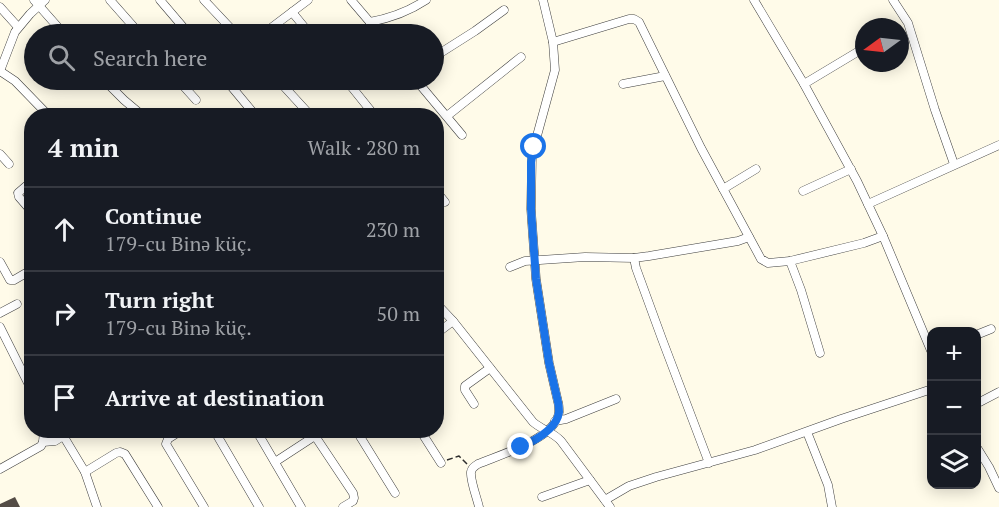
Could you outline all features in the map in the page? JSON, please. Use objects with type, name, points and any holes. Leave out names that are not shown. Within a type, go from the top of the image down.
[{"type":"street","points":[[110,0],[131,24]]},
{"type":"street","points":[[160,0],[180,24]]},
{"type":"street","points":[[204,0],[227,24]]},
{"type":"street","points":[[276,24],[308,0]]},
{"type":"street","points":[[351,0],[370,22],[398,16],[426,0]]},
{"type":"street","points":[[479,507],[471,472],[474,467],[534,441],[548,431],[559,412],[544,335],[534,260],[531,209],[532,154],[555,70],[553,42],[543,0]]},
{"type":"street","points":[[754,0],[851,169],[883,236],[927,342]]},
{"type":"street","points":[[893,0],[905,18]]},
{"type":"street","points":[[42,108],[15,81],[0,71],[3,49],[39,2],[56,24]]},
{"type":"street","points":[[0,7],[18,27]]},
{"type":"street","points":[[444,51],[504,10]]},
{"type":"street","points":[[292,12],[302,24]]},
{"type":"street","points":[[553,42],[629,19],[634,19],[642,27],[723,189],[764,262],[790,261],[883,236]]},
{"type":"street","points":[[909,26],[954,164]]},
{"type":"street","points":[[804,84],[855,53]]},
{"type":"street","points":[[447,116],[521,57]]},
{"type":"street","points":[[622,84],[665,76]]},
{"type":"street","points":[[114,90],[134,108]]},
{"type":"street","points":[[187,90],[196,100]]},
{"type":"street","points":[[234,90],[249,108]]},
{"type":"street","points":[[287,90],[304,108]]},
{"type":"street","points":[[354,90],[369,108]]},
{"type":"street","points":[[425,90],[440,108]]},
{"type":"street","points":[[444,113],[462,135]]},
{"type":"street","points":[[868,204],[999,145]]},
{"type":"street","points":[[0,154],[9,164]]},
{"type":"street","points":[[723,189],[756,169]]},
{"type":"street","points":[[803,191],[851,169]]},
{"type":"street","points":[[24,188],[18,194],[24,203]]},
{"type":"street","points":[[510,267],[534,260],[585,257],[634,258],[738,241],[749,237]]},
{"type":"street","points":[[634,258],[662,339],[710,463]]},
{"type":"street","points":[[790,261],[820,353]]},
{"type":"street","points":[[0,262],[10,280],[24,274]]},
{"type":"street","points":[[0,313],[17,304]]},
{"type":"street","points":[[444,311],[533,422],[553,432],[561,441],[608,503],[629,486],[755,450],[927,391]]},
{"type":"street","points":[[444,328],[453,321]]},
{"type":"street","points":[[0,328],[24,375]]},
{"type":"street","points":[[981,332],[991,329]]},
{"type":"street","points":[[474,404],[465,386],[490,368]]},
{"type":"street","points":[[981,401],[999,392]]},
{"type":"street","points":[[555,421],[566,419],[616,399]]},
{"type":"street","points":[[807,432],[828,485],[831,507]]},
{"type":"street","points":[[0,469],[36,449],[43,442],[43,438]]},
{"type":"street","points":[[43,442],[59,438]]},
{"type":"street","points":[[64,438],[85,472],[97,507]]},
{"type":"street","points":[[170,438],[166,444],[204,507]]},
{"type":"street","points":[[219,438],[259,507]]},
{"type":"street","points":[[261,438],[301,507]]},
{"type":"street","points":[[275,462],[308,438]]},
{"type":"street","points":[[316,438],[354,498],[343,507]]},
{"type":"street","points":[[361,438],[395,493]]},
{"type":"street","points":[[425,438],[441,463]]},
{"type":"street","points":[[85,472],[120,452],[124,454],[158,507]]},
{"type":"street","points":[[981,454],[999,488]]},
{"type":"street","points":[[542,497],[590,480]]},
{"type":"path","points":[[441,463],[459,456],[466,464],[474,467]]},
{"type":"building","points":[[15,497],[20,507],[0,507],[0,504]]},
{"type":"route","points":[[521,447],[548,431],[559,412],[536,279],[531,209],[531,162],[534,147]]}]
